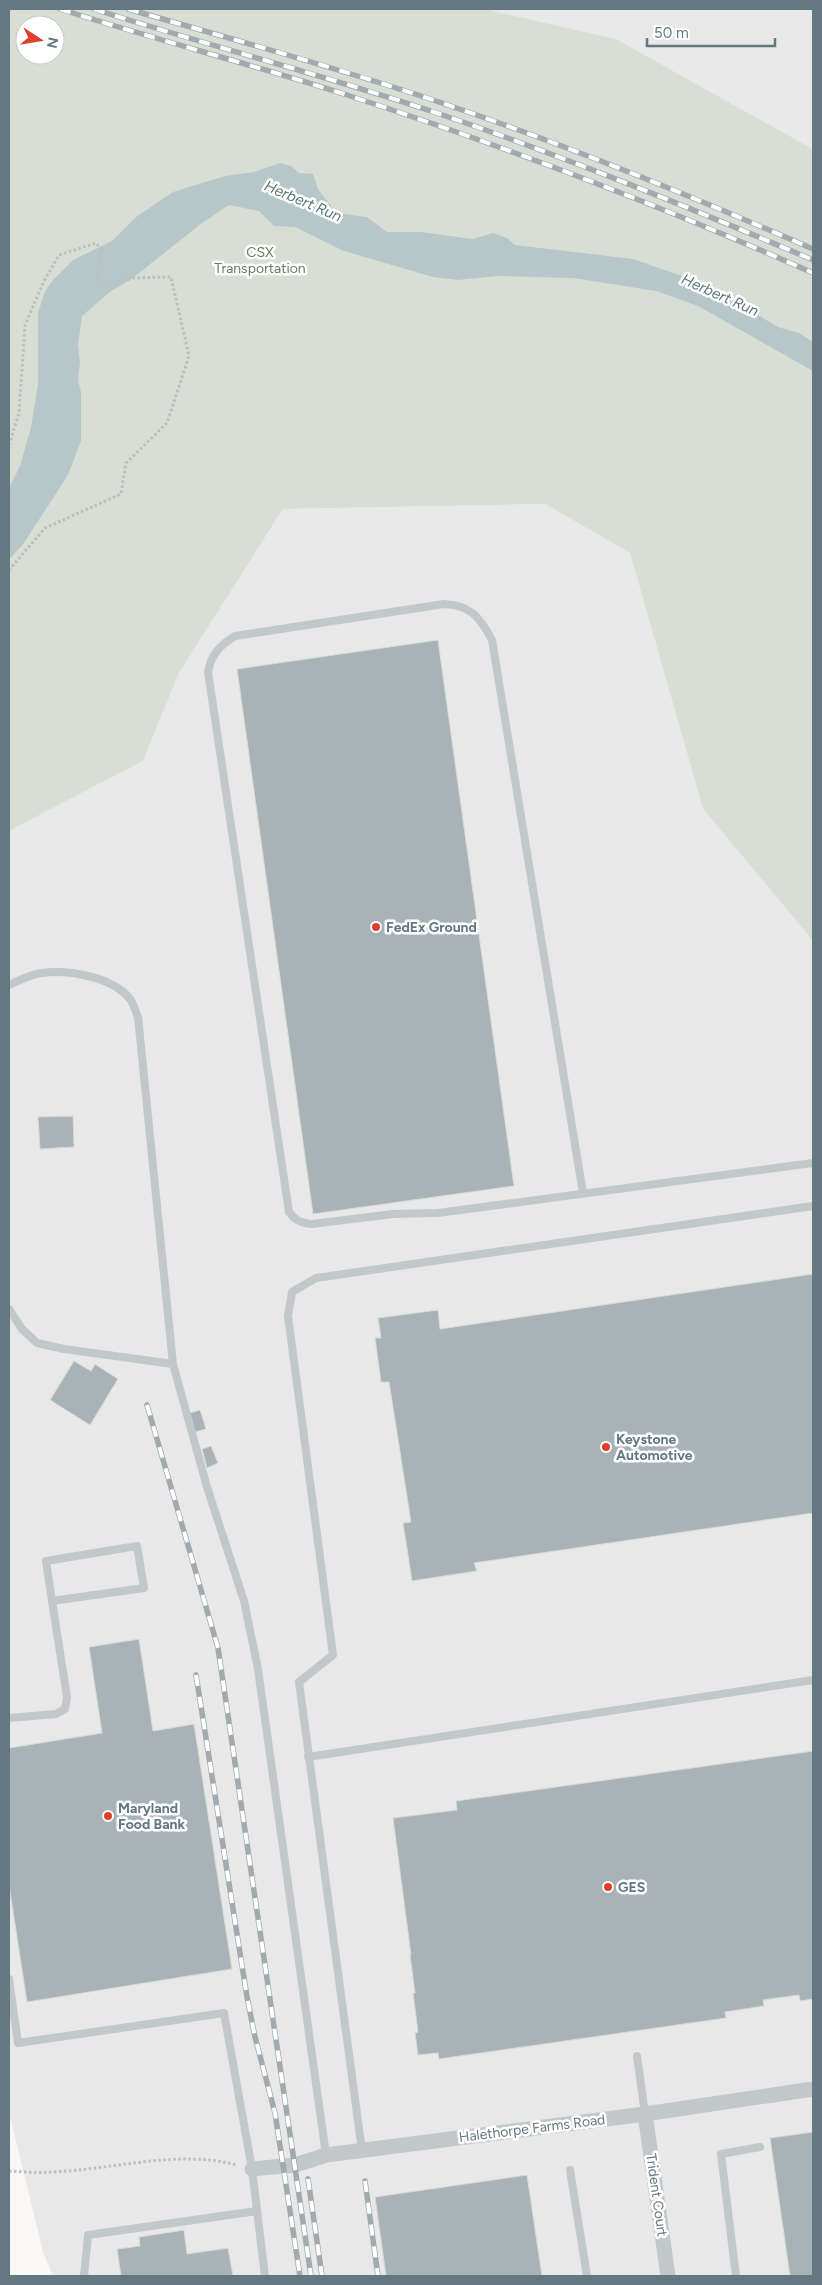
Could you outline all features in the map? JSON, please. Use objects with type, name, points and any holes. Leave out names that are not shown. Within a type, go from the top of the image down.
[{"type":"street","name":"Halethorpe Farms Road","points":[[252,2170],[295,2165],[326,2155],[645,2114],[813,2089]]},
{"type":"street","name":"Trident Court","points":[[645,2114],[668,2276]]},
{"type":"lane","points":[[583,1193],[492,640],[483,622],[468,608],[444,604],[235,636],[224,642],[210,660],[208,672],[289,1212],[301,1223],[312,1224],[393,1214],[438,1213],[813,1163]]},
{"type":"lane","points":[[9,985],[42,973],[82,976],[109,982],[121,989],[132,1001],[138,1017],[173,1364],[207,1487],[244,1601],[258,1669],[326,2155]]},
{"type":"lane","points":[[362,2151],[299,1682],[333,1655],[288,1316],[292,1292],[316,1278],[813,1206]]},
{"type":"lane","points":[[9,1309],[22,1329],[37,1343],[64,1349],[173,1364]]},
{"type":"lane","points":[[9,1718],[56,1714],[65,1709],[68,1698],[52,1601],[46,1561],[137,1546],[144,1588],[52,1601]]},
{"type":"lane","points":[[308,1757],[813,1680]]},
{"type":"lane","points":[[9,1979],[18,2043],[224,2014],[252,2170],[265,2276]]},
{"type":"lane","points":[[637,2056],[645,2114]]},
{"type":"lane","points":[[736,2276],[721,2154],[760,2148]]},
{"type":"lane","points":[[570,2170],[586,2276]]},
{"type":"lane","points":[[84,2276],[88,2235],[257,2211]]},
{"type":"path","points":[[9,445],[19,413],[25,325],[44,280],[59,255],[96,243],[101,249],[97,279],[114,286],[128,278],[171,278],[189,356],[167,423],[126,463],[121,494],[45,528],[9,570]]},
{"type":"path","points":[[9,2172],[51,2172],[160,2161],[206,2161],[235,2164],[252,2170]]},
{"type":"shaded area","points":[[485,9],[813,9],[813,149],[616,39]]},
{"type":"shaded area","points":[[545,504],[630,553],[703,809],[813,941],[813,2276],[53,2276],[43,2252],[9,2112],[9,831],[143,761],[179,673],[283,509]]},
{"type":"green space","name":"CSX Transportation","points":[[9,9],[485,9],[616,39],[813,149],[813,941],[703,809],[630,553],[545,504],[283,509],[179,673],[143,761],[9,831]]},
{"type":"water","name":"Herbert Run","points":[[280,163],[291,166],[299,173],[313,174],[318,189],[336,213],[367,217],[387,232],[421,232],[472,239],[493,233],[507,238],[515,245],[633,259],[708,285],[778,327],[799,333],[813,342],[813,371],[698,306],[656,291],[573,278],[497,276],[458,280],[433,277],[344,251],[295,227],[274,226],[259,211],[229,205],[202,223],[129,281],[111,291],[82,316],[78,345],[80,362],[78,381],[81,392],[81,441],[68,475],[24,543],[9,560],[9,488],[20,466],[31,427],[38,384],[38,313],[45,291],[73,260],[112,241],[136,217],[173,192],[225,176],[254,172]]},
{"type":"building","name":"FedEx Ground","points":[[438,640],[514,1186],[313,1214],[237,669]]},
{"type":"building","points":[[73,1116],[74,1147],[40,1149],[38,1117]]},
{"type":"building","name":"Keystone Automotive","points":[[813,1274],[813,1513],[474,1563],[477,1571],[412,1581],[403,1523],[411,1522],[389,1382],[381,1382],[375,1338],[381,1338],[378,1318],[438,1310],[440,1329]]},
{"type":"building","points":[[74,1361],[91,1371],[95,1364],[118,1379],[90,1425],[50,1400]]},
{"type":"building","points":[[200,1410],[206,1429],[195,1432],[190,1413]]},
{"type":"building","points":[[211,1446],[218,1463],[207,1468],[202,1449]]},
{"type":"building","name":"Maryland Food Bank","points":[[139,1639],[153,1731],[194,1724],[232,1969],[27,2002],[9,1885],[9,1748],[102,1733],[89,1647]]},
{"type":"building","name":"GES","points":[[813,1751],[813,1999],[800,2001],[799,1995],[763,2000],[764,2006],[725,2012],[726,2018],[439,2059],[438,2053],[418,2055],[415,2033],[418,2032],[411,1955],[393,1818],[457,1810],[456,1801]]},
{"type":"building","points":[[813,2132],[813,2276],[790,2276],[770,2138]]},
{"type":"building","points":[[527,2175],[542,2276],[386,2276],[375,2197]]},
{"type":"building","points":[[184,2230],[187,2254],[228,2248],[233,2276],[121,2276],[117,2249],[140,2246],[139,2237]]},
{"type":"railway","points":[[60,9],[309,83],[463,134],[640,200],[813,273]]},
{"type":"railway","points":[[94,9],[347,85],[480,128],[624,182],[813,260]]},
{"type":"railway","points":[[128,9],[360,76],[484,117],[626,171],[813,249]]},
{"type":"railway","points":[[147,1405],[218,1648],[311,2276]]},
{"type":"railway","points":[[196,1675],[247,1997],[255,2037],[275,2113],[300,2276]]},
{"type":"railway","points":[[308,2179],[322,2276]]},
{"type":"railway","points":[[365,2181],[378,2276]]},
{"type":"place","name":"FedEx Ground","points":[[376,927]]},
{"type":"place","name":"Keystone Automotive","points":[[606,1447]]},
{"type":"place","name":"Maryland Food Bank","points":[[108,1816]]},
{"type":"place","name":"GES","points":[[608,1887]]}]
